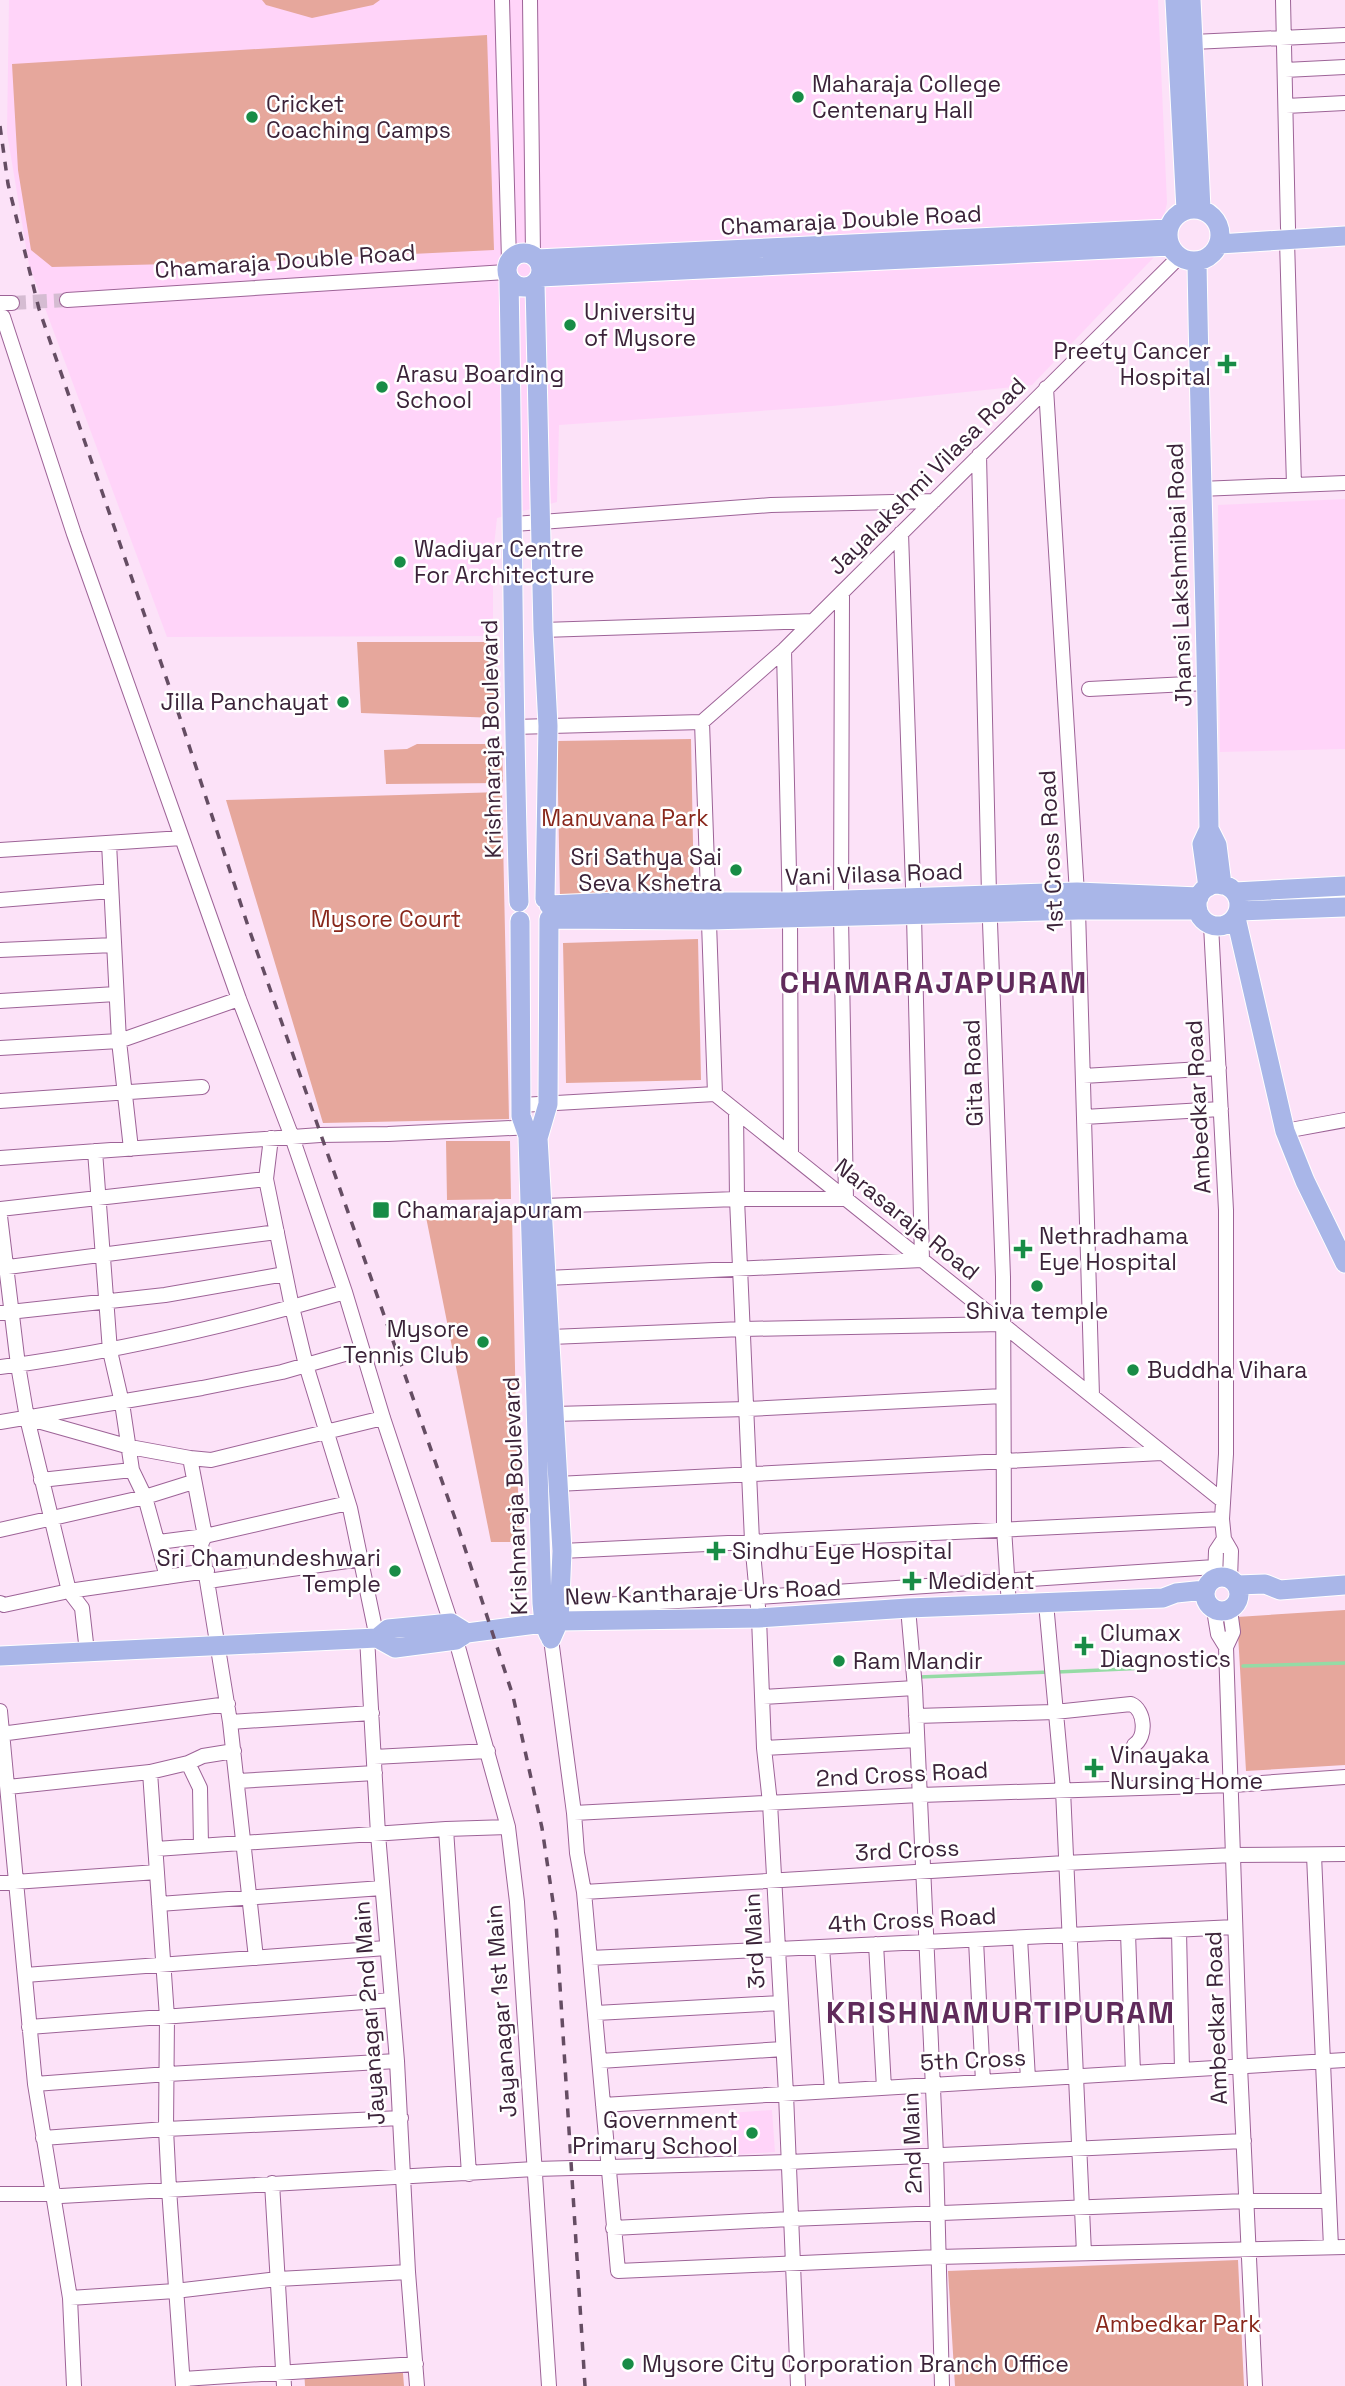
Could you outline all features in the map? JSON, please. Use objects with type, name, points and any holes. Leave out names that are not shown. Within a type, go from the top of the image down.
[{"type":"main road","points":[[1175,0],[1193,210]]},
{"type":"main road","points":[[1191,0],[1193,210]]},
{"type":"main road","points":[[1193,210],[1214,218],[1219,238],[1211,256],[1178,248],[1178,214],[1193,210]]},
{"type":"main road","points":[[1288,234],[1345,225]]},
{"type":"main road","points":[[1219,238],[1288,234],[1345,236]]},
{"type":"main road","name":"Chamaraja Double Road","points":[[536,269],[1178,248]]},
{"type":"main road","name":"Jhansi Lakshmibai Road","points":[[1178,248],[1200,489],[1209,829],[1202,844],[1212,899],[1240,904],[1237,915]]},
{"type":"main road","points":[[517,254],[536,269],[524,288],[518,287],[508,271],[517,254]]},
{"type":"main road","name":"Krishnaraja Boulevard","points":[[536,269],[542,630],[548,726],[548,1104],[528,1136],[553,1623]]},
{"type":"main road","name":"Krishnaraja Boulevard","points":[[508,271],[514,524],[513,727],[519,911],[521,1116],[533,1126],[538,1138],[544,1206],[562,1551],[553,1623]]},
{"type":"main road","name":"Vani Vilasa Road","points":[[548,907],[709,911],[1212,899],[1345,886]]},
{"type":"main road","points":[[533,894],[548,907],[540,926],[535,928],[529,927],[519,911],[523,898],[533,894]]},
{"type":"main road","points":[[1212,899],[1225,926],[1237,915],[1345,907]]},
{"type":"main road","points":[[1237,915],[1285,1132],[1305,1181],[1345,1263]]},
{"type":"main road","name":"New Kantharaje Urs Road","points":[[372,1638],[395,1648],[458,1632],[553,1623],[759,1618],[908,1608],[1163,1598],[1173,1602],[1221,1591],[1270,1595],[1280,1590],[1345,1585]]},
{"type":"main road","points":[[0,1656],[372,1638]]},
{"type":"street","name":"Krishnaraja Boulevard","points":[[502,0],[508,271]]},
{"type":"street","name":"Krishnaraja Boulevard","points":[[530,0],[536,269]]},
{"type":"street","points":[[1283,0],[1294,485]]},
{"type":"street","points":[[1193,42],[1345,35]]},
{"type":"street","points":[[1285,70],[1345,67]]},
{"type":"street","points":[[1286,106],[1345,103]]},
{"type":"street","name":"Jayalakshmi Vilasa Road","points":[[702,722],[784,650],[842,593],[1046,388],[1178,248]]},
{"type":"street","name":"Chamaraja Double Road","points":[[67,300],[508,271]]},
{"type":"street","name":"Jayanagar 1st Main","points":[[0,317],[3,317],[74,534],[239,999],[292,1137],[345,1292],[383,1418],[458,1632],[508,1827],[517,1902],[549,2386]]},
{"type":"street","name":"1st Cross Road","points":[[1046,388],[1077,901],[1092,1396]]},
{"type":"street","name":"Gita Road","points":[[979,455],[1003,1324],[1004,1528],[1009,1606]]},
{"type":"street","points":[[1200,489],[1345,483]]},
{"type":"street","points":[[514,524],[771,505],[934,501]]},
{"type":"street","points":[[547,1278],[922,1260],[901,533]]},
{"type":"street","points":[[544,1206],[737,1199],[846,1199],[841,908],[842,593]]},
{"type":"street","points":[[542,630],[813,621]]},
{"type":"street","points":[[784,650],[791,1155]]},
{"type":"street","points":[[1089,689],[1207,683]]},
{"type":"street","points":[[513,727],[702,722],[715,1094],[521,1105]]},
{"type":"street","points":[[0,850],[182,838]]},
{"type":"street","points":[[108,843],[119,1041],[131,1149]]},
{"type":"street","points":[[0,900],[111,891]]},
{"type":"street","name":"Ambedkar Road","points":[[1212,899],[1226,1210],[1226,1454],[1222,1519],[1224,1539],[1231,1551],[1221,1591],[1233,1632],[1226,1647],[1233,1785],[1240,2066],[1255,2386]]},
{"type":"street","points":[[0,950],[114,945]]},
{"type":"street","points":[[0,1001],[116,994]]},
{"type":"street","points":[[0,1048],[119,1041],[239,999]]},
{"type":"street","points":[[1083,1076],[1219,1068]]},
{"type":"street","points":[[0,1101],[202,1087]]},
{"type":"street","name":"Narasaraja Road","points":[[715,1094],[1223,1502]]},
{"type":"street","points":[[1084,1117],[1221,1109]]},
{"type":"street","name":"3rd Main","points":[[736,1111],[737,1199],[752,1541],[759,1618],[764,1748],[786,2094],[798,2386]]},
{"type":"street","points":[[1285,1132],[1345,1120]]},
{"type":"street","points":[[0,1158],[271,1138],[533,1126]]},
{"type":"street","name":"Jayanagar 2nd Main","points":[[271,1138],[266,1180],[306,1365],[348,1503],[361,1559],[372,1638],[372,1713],[378,1834],[397,2061],[402,2177],[417,2386]]},
{"type":"street","points":[[95,1151],[110,1350],[122,1403],[132,1470],[145,1497],[167,1577]]},
{"type":"street","points":[[0,1209],[266,1180]]},
{"type":"street","points":[[0,1216],[6,1313],[50,1518],[69,1591],[82,1608],[87,1652]]},
{"type":"street","points":[[3,1268],[277,1232]]},
{"type":"street","points":[[6,1313],[165,1295],[285,1274]]},
{"type":"street","points":[[0,1367],[110,1350],[345,1292]]},
{"type":"street","points":[[551,1337],[743,1329],[1003,1324]]},
{"type":"street","points":[[0,1422],[122,1403],[269,1375],[362,1349]]},
{"type":"street","points":[[554,1414],[747,1409],[1003,1396]]},
{"type":"street","points":[[27,1418],[130,1447],[211,1460],[383,1418]]},
{"type":"street","points":[[557,1484],[1162,1453]]},
{"type":"street","points":[[190,1458],[205,1536],[201,1544],[228,1704],[256,1958]]},
{"type":"street","points":[[41,1480],[132,1470]]},
{"type":"street","points":[[0,1530],[145,1497],[194,1482]]},
{"type":"street","points":[[159,1542],[205,1536],[348,1503]]},
{"type":"street","points":[[562,1551],[1222,1519]]},
{"type":"street","points":[[0,1602],[4,1605],[69,1591],[167,1577],[207,1576],[361,1559]]},
{"type":"street","points":[[1221,1591],[1007,1581],[757,1597],[553,1623],[577,1853],[584,1892],[618,2271],[939,2257],[1338,2247],[1328,2201],[1314,1855]]},
{"type":"street","points":[[1046,1603],[1063,1790],[1084,2253]]},
{"type":"street","name":"2nd Main","points":[[908,1608],[915,1688],[933,2085],[942,2386]]},
{"type":"street","points":[[763,1698],[915,1688]]},
{"type":"street","points":[[2,1734],[228,1704]]},
{"type":"street","points":[[916,1716],[1055,1712],[1131,1704],[1136,1706],[1142,1716],[1142,1737],[1134,1745]]},
{"type":"street","points":[[0,1711],[34,2084],[70,2298],[74,2386]]},
{"type":"street","points":[[230,1722],[372,1713]]},
{"type":"street","points":[[764,1748],[917,1740]]},
{"type":"street","points":[[8,1787],[150,1772],[188,1763],[203,1756],[234,1751]]},
{"type":"street","points":[[374,1758],[488,1751]]},
{"type":"street","points":[[188,1763],[200,1788],[201,1846]]},
{"type":"street","points":[[150,1772],[167,2017],[166,2129],[183,2383],[284,2379],[415,2364]]},
{"type":"street","points":[[238,1781],[375,1773]]},
{"type":"street","name":"2nd Cross Road","points":[[574,1813],[920,1795],[1233,1785],[1345,1777]]},
{"type":"street","points":[[156,1849],[508,1827]]},
{"type":"street","points":[[446,1829],[469,2174]]},
{"type":"street","name":"3rd Cross","points":[[584,1892],[1065,1863],[1233,1855],[1345,1854]]},
{"type":"street","points":[[0,1883],[157,1872]]},
{"type":"street","points":[[159,1904],[382,1888]]},
{"type":"street","name":"4th Cross Road","points":[[590,1958],[1235,1927]]},
{"type":"street","points":[[1179,1931],[1182,2070]]},
{"type":"street","points":[[1128,1933],[1133,2073]]},
{"type":"street","points":[[1020,1938],[1028,2079]]},
{"type":"street","points":[[976,1940],[983,2082]]},
{"type":"street","points":[[876,1944],[884,2088]]},
{"type":"street","points":[[822,1947],[832,2091]]},
{"type":"street","points":[[25,1975],[386,1948]]},
{"type":"street","points":[[29,2027],[391,2000]]},
{"type":"street","points":[[596,2013],[780,2003]]},
{"type":"street","points":[[600,2061],[783,2049]]},
{"type":"street","name":"5th Cross","points":[[603,2105],[1345,2060]]},
{"type":"street","points":[[34,2084],[397,2061]]},
{"type":"street","points":[[43,2138],[166,2129],[401,2118]]},
{"type":"street","points":[[0,2194],[61,2196],[535,2169],[789,2162],[1244,2141]]},
{"type":"street","points":[[272,2183],[284,2379]]},
{"type":"street","points":[[613,2228],[790,2218],[1246,2201],[1328,2201]]},
{"type":"street","points":[[70,2298],[175,2291],[278,2279],[408,2272]]},
{"type":"shaded area","name":"University of Mysore","points":[[9,0],[1158,0],[1167,203],[1155,256],[1032,385],[832,406],[559,425],[557,502],[497,518],[493,555],[493,636],[167,637],[29,265],[7,133]]},
{"type":"shaded area","points":[[1345,499],[1345,749],[1220,752],[1218,505]]},
{"type":"shaded area","name":"Government Primary School","points":[[772,2110],[775,2152],[732,2155],[729,2113]]},
{"type":"green space","points":[[262,0],[380,0],[373,5],[312,18],[266,5]]},
{"type":"green space","name":"Cricket Coaching Camps","points":[[487,35],[494,250],[248,262],[52,267],[31,250],[18,170],[12,64]]},
{"type":"green space","points":[[357,642],[496,642],[497,718],[361,713]]},
{"type":"green space","name":"Manuvana Park","points":[[691,739],[694,895],[560,898],[557,741]]},
{"type":"green space","points":[[417,744],[502,744],[503,783],[386,784],[384,750],[407,749]]},
{"type":"green space","name":"Mysore Court","points":[[502,792],[509,1119],[323,1123],[226,800]]},
{"type":"green space","points":[[698,939],[701,1080],[566,1083],[563,943]]},
{"type":"green space","points":[[446,1141],[510,1141],[511,1199],[447,1200]]},
{"type":"green space","name":"Mysore Tennis Club","points":[[512,1211],[517,1473],[521,1542],[491,1542],[425,1212]]},
{"type":"green space","points":[[1345,1610],[1345,1765],[1246,1771],[1237,1617]]},
{"type":"green space","name":"Ambedkar Park","points":[[1238,2260],[1244,2386],[955,2386],[948,2271]]},
{"type":"green space","points":[[402,2361],[404,2386],[305,2386],[304,2368]]},
{"type":"waterway","points":[[1243,1666],[1345,1663]]},
{"type":"waterway","points":[[1057,1672],[1147,1668]]},
{"type":"waterway","points":[[919,1677],[1050,1672]]},
{"type":"tunnel","points":[[12,303],[67,300]]},
{"type":"railway","points":[[0,126],[8,184],[39,309],[179,715],[248,926],[457,1524],[513,1696],[542,1828],[556,1922],[585,2386]]},
{"type":"place","name":"Maharaja College Centenary Hall","points":[[798,97]]},
{"type":"place","name":"Cricket Coaching Camps","points":[[252,117]]},
{"type":"place","name":"University of Mysore","points":[[570,325]]},
{"type":"place","name":"Preety Cancer Hospital","points":[[1227,364]]},
{"type":"place","name":"Arasu Boarding School","points":[[382,387]]},
{"type":"place","name":"Wadiyar Centre For Architecture","points":[[400,562]]},
{"type":"place","name":"Jilla Panchayat","points":[[343,702]]},
{"type":"place","name":"Sri Sathya Sai Seva Kshetra","points":[[736,870]]},
{"type":"place","name":"Chamarajapuram","points":[[381,1210]]},
{"type":"place","name":"Nethradhama Eye Hospital","points":[[1023,1249]]},
{"type":"place","name":"Shiva temple","points":[[1037,1286]]},
{"type":"place","name":"Mysore Tennis Club","points":[[483,1342]]},
{"type":"place","name":"Buddha Vihara","points":[[1133,1370]]},
{"type":"place","name":"Sindhu Eye Hospital","points":[[716,1551]]},
{"type":"place","name":"Sri Chamundeshwari Temple","points":[[395,1571]]},
{"type":"place","name":"Medident","points":[[912,1581]]},
{"type":"place","name":"Clumax Diagnostics","points":[[1084,1646]]},
{"type":"place","name":"Ram Mandir","points":[[839,1661]]},
{"type":"place","name":"Vinayaka Nursing Home","points":[[1094,1768]]},
{"type":"place","name":"Government Primary School","points":[[752,2133]]},
{"type":"place","name":"Mysore City Corporation Branch Office","points":[[628,2364]]},
{"type":"district","name":"CHAMARAJAPURAM","points":[[934,982]]},
{"type":"district","name":"KRISHNAMURTIPURAM","points":[[1001,2012]]}]
